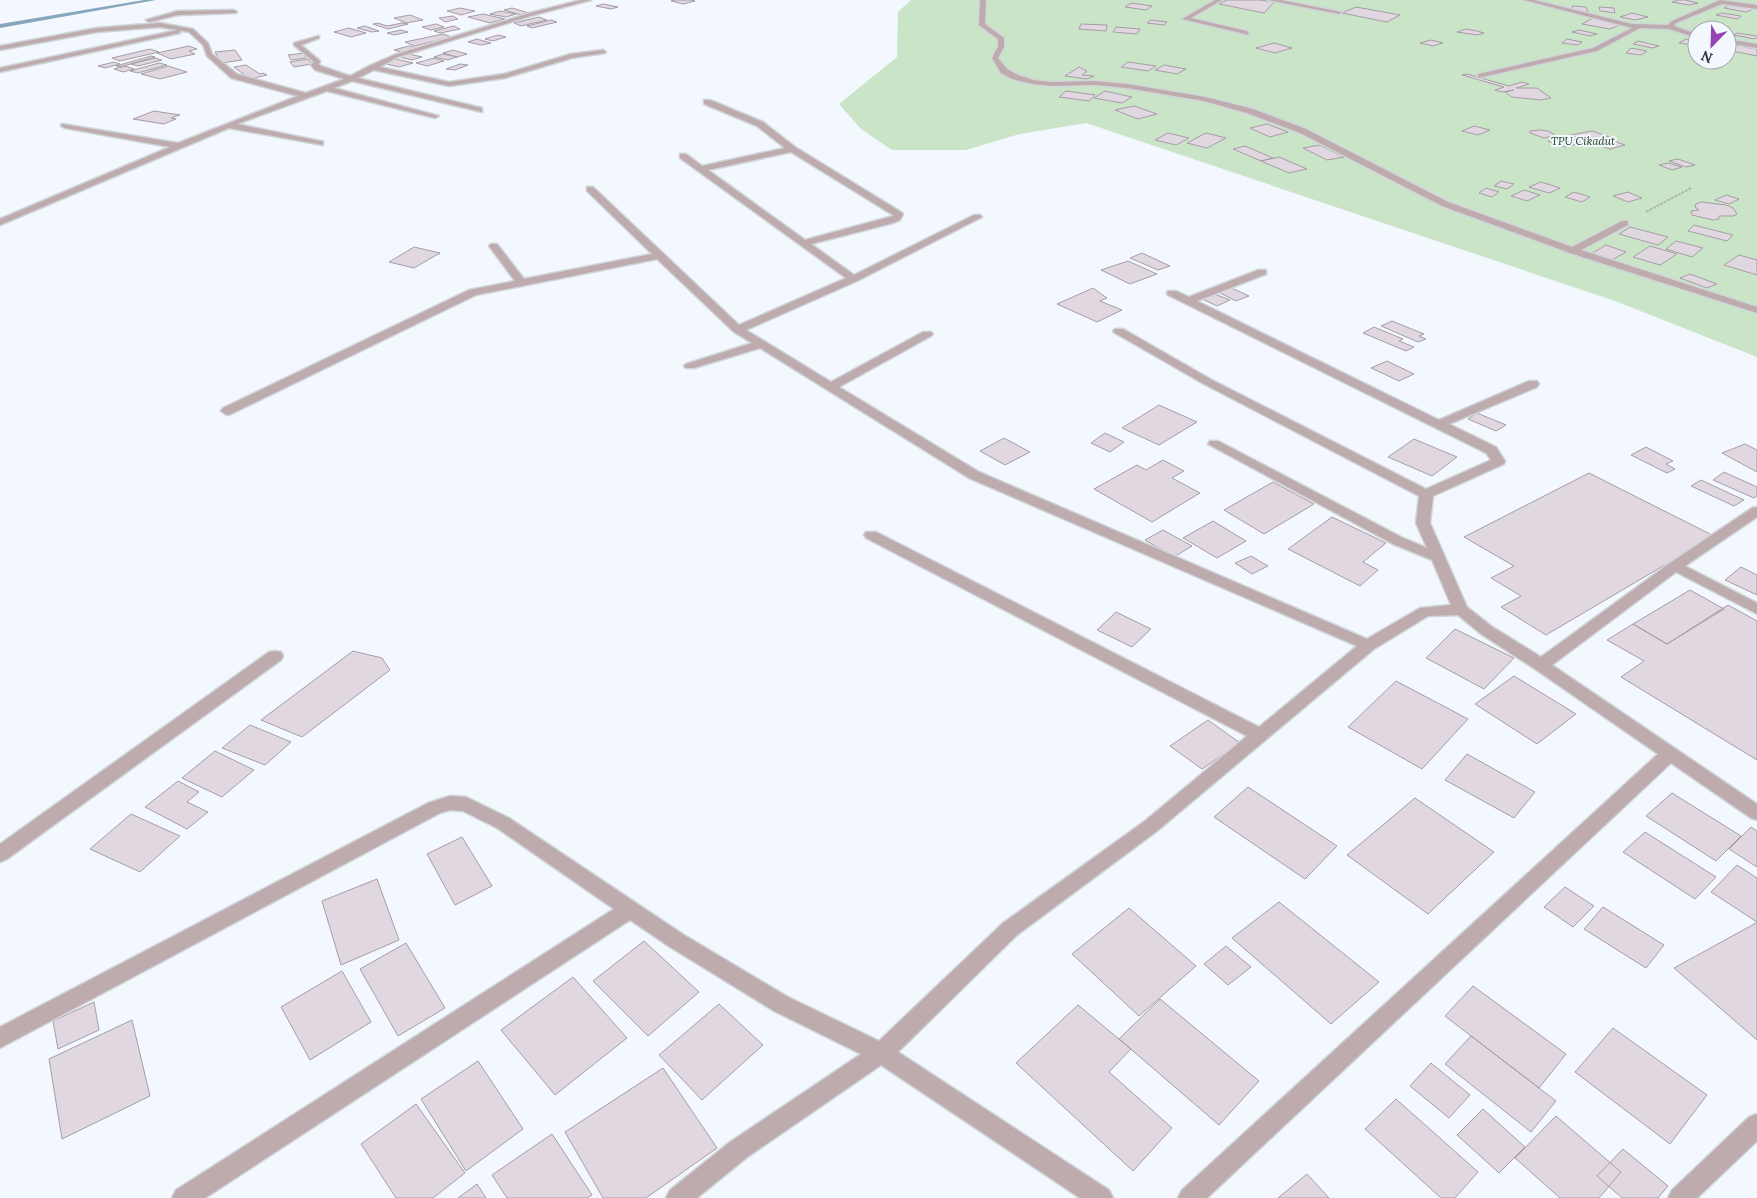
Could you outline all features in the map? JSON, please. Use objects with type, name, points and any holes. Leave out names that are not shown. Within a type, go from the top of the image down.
[{"type":"street","points":[[0,222],[228,125],[303,95],[350,79],[396,56],[532,14],[588,0]]},
{"type":"street","points":[[983,0],[982,25],[1001,38],[1001,47],[995,58],[1004,71],[1015,77],[1051,84],[1095,83],[1127,86],[1205,99],[1250,110],[1302,132],[1446,204],[1573,251],[1757,310]]},
{"type":"street","points":[[1219,0],[1185,19],[1235,29],[1247,34]]},
{"type":"street","points":[[1271,0],[1339,12]]},
{"type":"street","points":[[1527,0],[1638,27],[1670,28],[1687,33]]},
{"type":"street","points":[[1670,28],[1674,22],[1724,1],[1757,7]]},
{"type":"street","points":[[0,48],[121,27],[162,17],[196,12],[234,12]]},
{"type":"street","points":[[160,25],[162,17]]},
{"type":"street","points":[[121,27],[160,25],[191,30],[206,44],[209,55],[234,76],[303,95]]},
{"type":"street","points":[[1481,76],[1595,50],[1638,27]]},
{"type":"street","points":[[0,70],[139,39],[191,30]]},
{"type":"street","points":[[317,37],[296,44],[318,62],[315,65],[318,68],[350,79],[479,110]]},
{"type":"street","points":[[1737,43],[1757,46]]},
{"type":"street","points":[[371,67],[449,84],[505,76],[571,56],[603,52]]},
{"type":"street","points":[[325,88],[435,116]]},
{"type":"street","points":[[707,102],[760,124],[792,149],[898,214],[897,218],[890,221],[803,243]]},
{"type":"street","points":[[228,125],[320,143]]},
{"type":"street","points":[[65,126],[180,146]]},
{"type":"street","points":[[700,169],[792,149]]},
{"type":"street","points":[[683,156],[853,279]]},
{"type":"street","points":[[590,189],[738,330],[974,475],[1368,644]]},
{"type":"street","points":[[738,330],[853,279],[977,217]]},
{"type":"street","points":[[1573,251],[1625,223]]},
{"type":"street","points":[[494,246],[521,282]]},
{"type":"street","points":[[227,411],[436,308],[473,292],[660,256]]},
{"type":"street","points":[[1188,301],[1262,272]]},
{"type":"street","points":[[1172,293],[1492,450],[1499,461],[1426,494]]},
{"type":"street","points":[[1119,331],[1208,382],[1426,494]]},
{"type":"street","points":[[831,387],[927,334]]},
{"type":"street","points":[[690,366],[761,344]]},
{"type":"street","points":[[1439,424],[1533,384]]},
{"type":"street","points":[[1214,444],[1398,541],[1439,558]]},
{"type":"street","points":[[1426,494],[1423,523],[1461,610],[1486,630],[1541,665],[1757,813]]},
{"type":"street","points":[[1541,665],[1675,566],[1757,511]]},
{"type":"street","points":[[871,535],[1260,735]]},
{"type":"street","points":[[1675,566],[1757,609]]},
{"type":"street","points":[[678,1198],[738,1150],[881,1052],[1010,929],[1151,826],[1368,644],[1425,611],[1461,610]]},
{"type":"street","points":[[0,854],[275,656]]},
{"type":"street","points":[[1190,1198],[1670,753]]},
{"type":"street","points":[[0,1038],[434,808],[450,803],[466,804],[503,823],[629,910],[781,1004],[881,1052],[1101,1198]]},
{"type":"street","points":[[184,1198],[629,910]]},
{"type":"street","points":[[1680,1198],[1757,1125]]},
{"type":"path","points":[[1625,223],[1691,188]]},
{"type":"green space","name":"TPU Cikadut","points":[[911,0],[1757,0],[1757,357],[1615,301],[1086,123],[1020,134],[966,150],[892,150],[861,129],[839,104],[897,57],[898,12]]},
{"type":"building","points":[[1227,0],[1274,2],[1264,13],[1219,4]]},
{"type":"building","points":[[1678,0],[1698,3],[1689,5],[1672,2]]},
{"type":"building","points":[[671,1],[695,1],[683,4]]},
{"type":"building","points":[[1131,3],[1152,6],[1146,10],[1125,7]]},
{"type":"building","points":[[603,4],[618,7],[611,9],[596,6]]},
{"type":"building","points":[[1731,5],[1753,9],[1746,12],[1724,8]]},
{"type":"building","points":[[1572,6],[1586,7],[1588,12],[1573,10]]},
{"type":"building","points":[[1356,7],[1400,15],[1387,22],[1342,13]]},
{"type":"building","points":[[1599,7],[1614,8],[1615,13],[1600,11]]},
{"type":"building","points":[[460,8],[475,11],[461,15],[447,11]]},
{"type":"building","points":[[512,8],[529,13],[521,15],[504,10]]},
{"type":"building","points":[[500,11],[516,14],[506,17],[490,14]]},
{"type":"building","points":[[1632,13],[1648,17],[1635,20],[1620,17]]},
{"type":"building","points":[[1721,13],[1741,16],[1737,19],[1716,15]]},
{"type":"building","points":[[483,14],[505,19],[490,23],[468,17]]},
{"type":"building","points":[[410,15],[423,20],[406,23],[394,18]]},
{"type":"building","points":[[453,16],[458,19],[445,22],[439,18]]},
{"type":"building","points":[[539,17],[547,20],[521,26],[514,23]]},
{"type":"building","points":[[1593,18],[1622,24],[1610,29],[1582,24]]},
{"type":"building","points":[[551,20],[557,22],[532,28],[527,26]]},
{"type":"building","points":[[1151,20],[1167,22],[1164,25],[1147,23]]},
{"type":"building","points":[[378,23],[387,26],[402,23],[408,24],[388,29],[373,24]]},
{"type":"building","points":[[436,24],[444,27],[431,30],[422,27]]},
{"type":"building","points":[[1081,24],[1107,25],[1106,31],[1079,29]]},
{"type":"building","points":[[365,26],[379,31],[372,32],[357,28]]},
{"type":"building","points":[[454,26],[460,29],[440,33],[434,31]]},
{"type":"building","points":[[1116,27],[1140,29],[1137,34],[1113,32]]},
{"type":"building","points":[[349,28],[366,33],[351,37],[334,32]]},
{"type":"building","points":[[1466,29],[1484,33],[1477,35],[1457,32]]},
{"type":"building","points":[[401,30],[408,32],[394,35],[387,33]]},
{"type":"building","points":[[1579,30],[1597,34],[1590,36],[1572,32]]},
{"type":"building","points":[[1737,33],[1757,36],[1755,39],[1737,36]]},
{"type":"building","points":[[443,34],[452,37],[414,46],[405,42]]},
{"type":"building","points":[[498,35],[506,37],[493,41],[485,39]]},
{"type":"building","points":[[477,39],[491,43],[481,45],[468,42]]},
{"type":"building","points":[[1567,39],[1582,42],[1578,45],[1562,43]]},
{"type":"building","points":[[1686,39],[1687,39],[1687,44],[1679,43]]},
{"type":"building","points":[[1431,40],[1443,43],[1433,46],[1420,43]]},
{"type":"building","points":[[1638,41],[1659,46],[1653,48],[1633,44]]},
{"type":"building","points":[[1274,43],[1292,48],[1275,53],[1256,48]]},
{"type":"building","points":[[189,46],[197,49],[189,51],[195,54],[171,59],[157,53]]},
{"type":"building","points":[[409,46],[417,48],[402,52],[394,50]]},
{"type":"building","points":[[1737,46],[1757,49],[1757,56],[1737,52]]},
{"type":"building","points":[[1631,48],[1647,51],[1641,55],[1626,53]]},
{"type":"building","points":[[150,49],[159,52],[120,61],[112,58]]},
{"type":"building","points":[[235,50],[242,60],[222,63],[215,52]]},
{"type":"building","points":[[453,50],[467,54],[457,57],[443,53]]},
{"type":"building","points":[[304,53],[306,58],[291,60],[288,55]]},
{"type":"building","points":[[409,54],[422,57],[412,60],[399,57]]},
{"type":"building","points":[[443,54],[457,57],[448,60],[434,57]]},
{"type":"building","points":[[151,56],[155,57],[120,67],[116,66]]},
{"type":"building","points":[[155,58],[162,60],[138,66],[131,64]]},
{"type":"building","points":[[434,58],[444,61],[427,66],[416,63]]},
{"type":"building","points":[[308,59],[312,64],[294,67],[290,62]]},
{"type":"building","points":[[396,59],[413,63],[399,67],[382,63]]},
{"type":"building","points":[[114,62],[120,64],[105,68],[98,66]]},
{"type":"building","points":[[1128,62],[1156,66],[1148,71],[1121,67]]},
{"type":"building","points":[[159,63],[167,65],[138,73],[130,71]]},
{"type":"building","points":[[460,64],[468,65],[455,70],[446,69]]},
{"type":"building","points":[[246,65],[260,74],[267,75],[250,79],[234,67]]},
{"type":"building","points":[[1164,65],[1186,69],[1177,74],[1155,70]]},
{"type":"building","points":[[125,66],[134,69],[123,72],[114,69]]},
{"type":"building","points":[[168,66],[187,72],[160,79],[141,74]]},
{"type":"building","points":[[1079,67],[1087,71],[1082,75],[1094,76],[1087,79],[1065,76]]},
{"type":"building","points":[[1467,74],[1509,86],[1522,82],[1529,84],[1516,88],[1537,88],[1551,98],[1541,100],[1512,97],[1505,92],[1514,90],[1502,92],[1495,90],[1504,87],[1462,75]]},
{"type":"building","points":[[1066,91],[1095,95],[1089,101],[1059,97]]},
{"type":"building","points":[[1105,91],[1132,97],[1122,103],[1094,98]]},
{"type":"building","points":[[1134,106],[1157,114],[1138,119],[1115,110]]},
{"type":"building","points":[[154,111],[180,115],[171,118],[176,119],[164,124],[133,119]]},
{"type":"building","points":[[1267,124],[1288,132],[1270,137],[1250,128]]},
{"type":"building","points":[[1474,126],[1490,130],[1478,135],[1462,131]]},
{"type":"building","points":[[1530,131],[1548,131],[1555,135],[1544,138],[1530,133]]},
{"type":"building","points":[[1592,131],[1625,145],[1610,149],[1570,135]]},
{"type":"building","points":[[1168,133],[1189,138],[1176,145],[1155,140]]},
{"type":"building","points":[[1206,133],[1226,138],[1207,148],[1187,143]]},
{"type":"building","points":[[1566,137],[1582,143],[1564,147],[1548,141]]},
{"type":"building","points":[[1320,145],[1344,157],[1327,160],[1303,148]]},
{"type":"building","points":[[1245,146],[1273,158],[1261,161],[1233,149]]},
{"type":"building","points":[[1279,157],[1307,169],[1289,173],[1261,161]]},
{"type":"building","points":[[1678,159],[1695,165],[1686,167],[1669,161]]},
{"type":"building","points":[[1668,163],[1682,167],[1672,170],[1659,165]]},
{"type":"building","points":[[1501,181],[1514,184],[1507,189],[1494,186]]},
{"type":"building","points":[[1541,182],[1560,188],[1549,193],[1529,187]]},
{"type":"building","points":[[1486,188],[1499,192],[1492,197],[1479,193]]},
{"type":"building","points":[[1524,190],[1540,195],[1527,201],[1511,196]]},
{"type":"building","points":[[1574,192],[1590,197],[1582,202],[1565,197]]},
{"type":"building","points":[[1628,192],[1642,198],[1628,202],[1613,196]]},
{"type":"building","points":[[1726,195],[1739,199],[1729,204],[1715,200]]},
{"type":"building","points":[[1701,202],[1726,205],[1733,208],[1737,214],[1733,216],[1719,216],[1719,219],[1713,220],[1692,215],[1691,211],[1699,210],[1695,207],[1696,204]]},
{"type":"building","points":[[1694,225],[1733,235],[1727,241],[1688,231]]},
{"type":"building","points":[[1630,227],[1668,237],[1658,245],[1619,234]]},
{"type":"building","points":[[1676,241],[1703,248],[1692,257],[1666,249]]},
{"type":"building","points":[[1606,245],[1626,252],[1612,260],[1591,254]]},
{"type":"building","points":[[1650,246],[1677,254],[1660,265],[1633,257]]},
{"type":"building","points":[[414,247],[440,253],[414,268],[389,262]]},
{"type":"building","points":[[1142,253],[1170,266],[1158,270],[1130,258]]},
{"type":"building","points":[[1739,255],[1757,260],[1757,275],[1724,265]]},
{"type":"building","points":[[1128,261],[1157,274],[1130,284],[1101,270]]},
{"type":"building","points":[[1690,274],[1717,284],[1707,288],[1680,278]]},
{"type":"building","points":[[1223,284],[1249,296],[1236,301],[1210,288]]},
{"type":"building","points":[[1093,288],[1107,298],[1100,301],[1122,310],[1097,322],[1057,304]]},
{"type":"building","points":[[1212,293],[1230,300],[1217,306],[1200,298]]},
{"type":"building","points":[[1392,321],[1424,334],[1419,336],[1426,339],[1418,342],[1381,326]]},
{"type":"building","points":[[1374,327],[1403,339],[1399,341],[1414,347],[1406,351],[1363,333]]},
{"type":"building","points":[[1387,361],[1414,374],[1399,381],[1371,368]]},
{"type":"building","points":[[1159,405],[1197,422],[1159,445],[1122,428]]},
{"type":"building","points":[[1477,413],[1506,425],[1496,431],[1468,419]]},
{"type":"building","points":[[1105,433],[1124,442],[1110,452],[1091,443]]},
{"type":"building","points":[[1004,438],[1030,452],[1005,465],[980,451]]},
{"type":"building","points":[[1414,439],[1457,457],[1432,476],[1388,457]]},
{"type":"building","points":[[1745,444],[1757,450],[1757,472],[1722,453]]},
{"type":"building","points":[[1646,447],[1673,461],[1666,464],[1675,469],[1667,473],[1631,455]]},
{"type":"building","points":[[1163,460],[1184,471],[1172,478],[1200,493],[1152,522],[1094,489],[1137,465],[1146,470]]},
{"type":"building","points":[[1724,472],[1757,487],[1757,496],[1754,498],[1713,480]]},
{"type":"building","points":[[1589,473],[1714,536],[1546,635],[1501,607],[1521,596],[1491,578],[1514,566],[1464,537]]},
{"type":"building","points":[[1701,480],[1744,500],[1734,506],[1691,486]]},
{"type":"building","points":[[1273,482],[1314,504],[1264,534],[1224,510]]},
{"type":"building","points":[[1332,517],[1386,543],[1363,562],[1378,570],[1360,586],[1288,549]]},
{"type":"building","points":[[1213,521],[1246,541],[1217,558],[1183,538]]},
{"type":"building","points":[[1163,530],[1192,546],[1174,557],[1145,540]]},
{"type":"building","points":[[1251,556],[1268,566],[1252,574],[1235,563]]},
{"type":"building","points":[[1741,567],[1757,575],[1757,595],[1725,580]]},
{"type":"building","points":[[1690,590],[1724,609],[1667,644],[1633,624]]},
{"type":"building","points":[[1728,605],[1757,621],[1757,760],[1621,677],[1644,661],[1607,640],[1633,624],[1667,644]]},
{"type":"building","points":[[1116,612],[1151,629],[1132,647],[1097,630]]},
{"type":"building","points":[[1455,629],[1514,658],[1484,689],[1426,658]]},
{"type":"building","points":[[353,651],[382,658],[390,670],[302,737],[261,720]]},
{"type":"building","points":[[1514,676],[1576,714],[1537,744],[1475,704]]},
{"type":"building","points":[[1396,681],[1468,719],[1422,769],[1348,727]]},
{"type":"building","points":[[1208,720],[1240,743],[1202,769],[1170,746]]},
{"type":"building","points":[[250,725],[291,742],[265,765],[222,748]]},
{"type":"building","points":[[215,751],[254,770],[222,797],[182,778]]},
{"type":"building","points":[[1467,754],[1535,792],[1514,818],[1445,780]]},
{"type":"building","points":[[178,781],[199,792],[187,802],[208,812],[187,829],[145,807]]},
{"type":"building","points":[[1248,787],[1337,846],[1305,879],[1214,817]]},
{"type":"building","points":[[1672,793],[1741,836],[1716,861],[1646,816]]},
{"type":"building","points":[[1415,798],[1494,852],[1428,914],[1347,855]]},
{"type":"building","points":[[131,814],[180,836],[140,872],[90,849]]},
{"type":"building","points":[[1751,827],[1757,831],[1757,867],[1729,849]]},
{"type":"building","points":[[1645,832],[1716,877],[1695,899],[1623,852]]},
{"type":"building","points":[[462,837],[492,886],[455,905],[427,854]]},
{"type":"building","points":[[1737,865],[1757,878],[1757,922],[1711,892]]},
{"type":"building","points":[[377,879],[399,940],[341,965],[322,901]]},
{"type":"building","points":[[1565,887],[1594,906],[1573,927],[1544,907]]},
{"type":"building","points":[[1279,902],[1379,982],[1331,1024],[1232,938]]},
{"type":"building","points":[[1603,907],[1664,945],[1646,968],[1584,929]]},
{"type":"building","points":[[1129,908],[1196,966],[1139,1016],[1072,954]]},
{"type":"building","points":[[1757,923],[1757,1040],[1674,968]]},
{"type":"building","points":[[644,941],[699,992],[648,1036],[593,981]]},
{"type":"building","points":[[406,943],[445,1008],[398,1036],[360,969]]},
{"type":"building","points":[[1226,946],[1251,967],[1228,985],[1204,964]]},
{"type":"building","points":[[342,971],[371,1022],[310,1060],[281,1007]]},
{"type":"building","points":[[573,977],[627,1038],[555,1095],[501,1030]]},
{"type":"building","points":[[1473,986],[1566,1054],[1539,1088],[1445,1016]]},
{"type":"building","points":[[1160,999],[1259,1081],[1219,1125],[1119,1039]]},
{"type":"building","points":[[94,1002],[99,1030],[58,1049],[53,1021]]},
{"type":"building","points":[[719,1004],[763,1045],[702,1100],[659,1055]]},
{"type":"building","points":[[1078,1005],[1131,1049],[1109,1072],[1172,1128],[1133,1171],[1016,1063]]},
{"type":"building","points":[[132,1020],[150,1096],[62,1139],[49,1059]]},
{"type":"building","points":[[1613,1028],[1707,1095],[1670,1144],[1575,1072]]},
{"type":"building","points":[[1471,1036],[1556,1101],[1531,1132],[1445,1064]]},
{"type":"building","points":[[478,1061],[523,1129],[466,1171],[421,1099]]},
{"type":"building","points":[[1431,1063],[1470,1095],[1449,1118],[1410,1086]]},
{"type":"building","points":[[663,1068],[717,1148],[646,1198],[603,1198],[565,1132]]},
{"type":"building","points":[[1396,1099],[1478,1172],[1455,1198],[1441,1198],[1365,1129]]},
{"type":"building","points":[[416,1104],[465,1173],[433,1198],[396,1198],[361,1144]]},
{"type":"building","points":[[1483,1109],[1525,1147],[1499,1173],[1457,1135]]},
{"type":"building","points":[[1556,1116],[1621,1172],[1599,1198],[1560,1198],[1515,1158]]},
{"type":"building","points":[[552,1134],[592,1195],[587,1198],[507,1198],[492,1175]]},
{"type":"building","points":[[1623,1149],[1668,1186],[1658,1198],[1622,1198],[1597,1176]]},
{"type":"building","points":[[1307,1174],[1329,1198],[1278,1198]]},
{"type":"building","points":[[477,1184],[486,1198],[458,1198]]},
{"type":"waterway","points":[[0,26],[153,0]]}]
